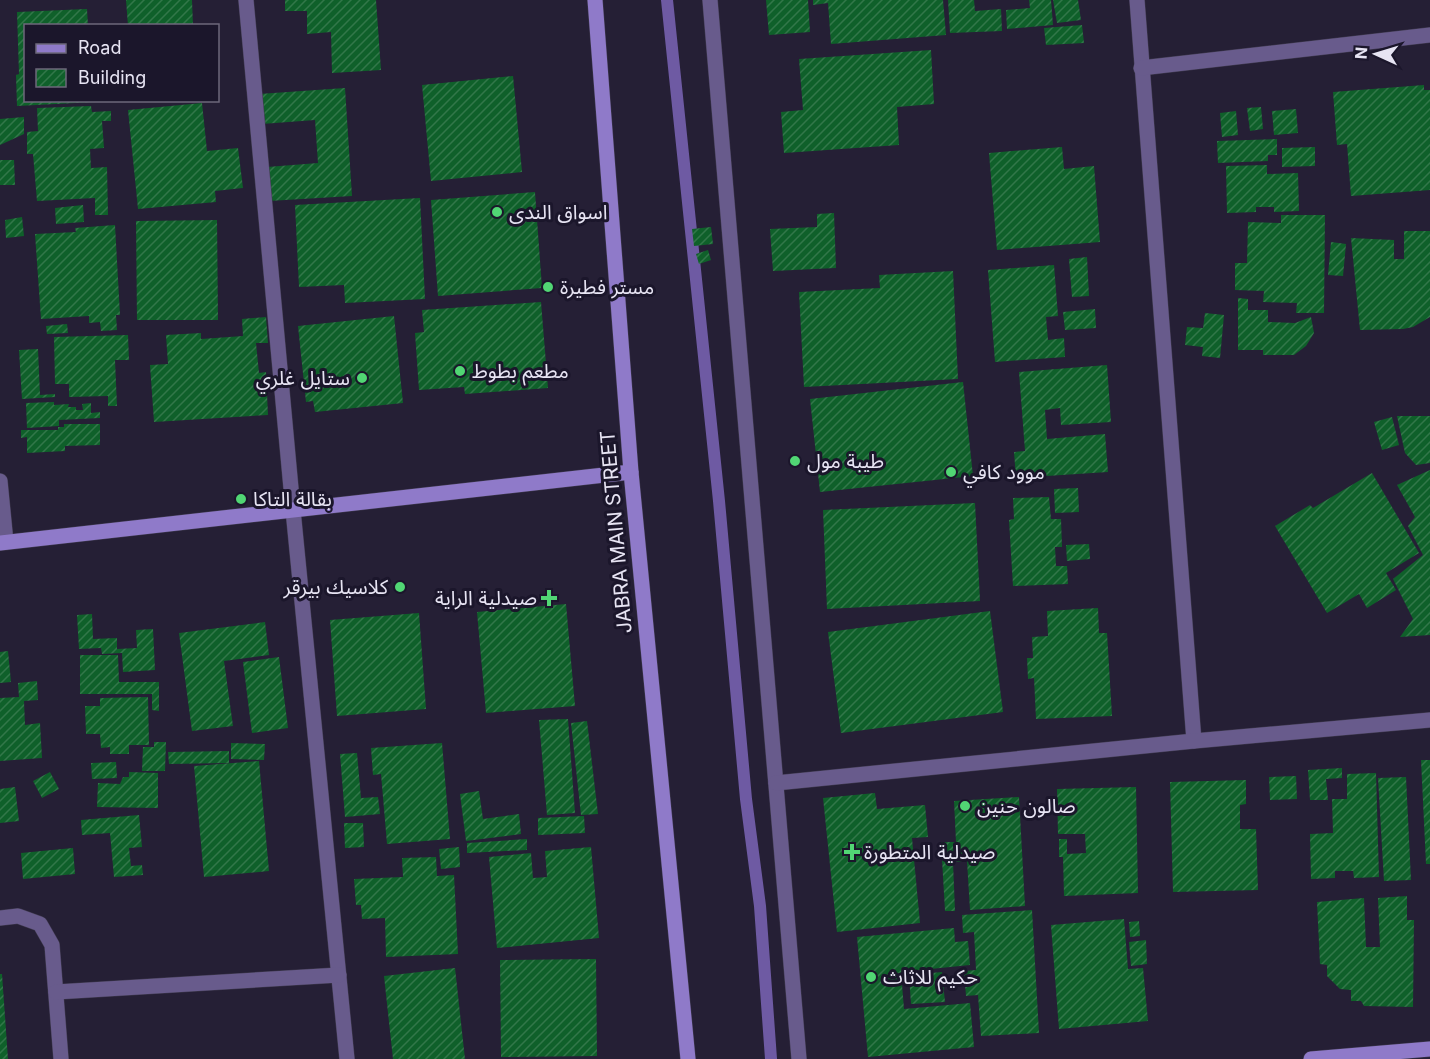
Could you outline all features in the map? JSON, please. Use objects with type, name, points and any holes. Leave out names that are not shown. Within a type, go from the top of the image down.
[{"type":"main road","name":"JABRA MAIN STREET","points":[[595,0],[631,472],[688,1059]]},
{"type":"main road","points":[[3,543],[631,472]]},
{"type":"main road","points":[[1311,1059],[1430,1049]]},
{"type":"street","points":[[246,0],[347,1059]]},
{"type":"street","points":[[710,0],[799,1059]]},
{"type":"street","points":[[1137,0],[1194,741]]},
{"type":"street","points":[[1141,68],[1430,35]]},
{"type":"street","points":[[0,481],[3,543]]},
{"type":"street","points":[[776,783],[1430,720]]},
{"type":"street","points":[[0,918],[18,916],[40,924],[52,945],[61,1059]]},
{"type":"street","points":[[56,992],[339,975]]},
{"type":"building","points":[[126,0],[192,0],[193,24],[128,24]]},
{"type":"building","points":[[285,0],[376,0],[381,70],[332,73],[331,32],[307,34],[307,11],[285,11]]},
{"type":"building","points":[[766,0],[808,0],[810,32],[769,35]]},
{"type":"building","points":[[813,0],[943,0],[946,35],[831,44],[828,3],[813,5]]},
{"type":"building","points":[[948,0],[974,0],[975,11],[1001,9],[1002,31],[950,33]]},
{"type":"building","points":[[1029,0],[1051,0],[1053,25],[1007,29],[1006,10],[1030,8]]},
{"type":"building","points":[[1053,0],[1078,0],[1081,20],[1057,23]]},
{"type":"building","points":[[87,9],[88,24],[24,24],[24,102],[95,102],[17,106],[16,75],[19,74],[17,12]]},
{"type":"building","points":[[1082,25],[1084,43],[1046,45],[1044,28]]},
{"type":"building","points":[[931,50],[934,104],[897,107],[899,145],[784,153],[781,112],[803,110],[799,59]]},
{"type":"building","points":[[513,76],[522,172],[431,181],[422,85]]},
{"type":"building","points":[[1424,85],[1424,90],[1430,90],[1430,190],[1351,196],[1347,144],[1337,145],[1333,92]]},
{"type":"building","points":[[345,88],[352,196],[269,201],[267,167],[318,163],[315,120],[262,124],[259,94]]},
{"type":"building","points":[[202,103],[207,151],[238,148],[243,188],[215,191],[216,202],[138,209],[128,110]]},
{"type":"building","points":[[91,106],[92,112],[111,111],[111,121],[102,121],[104,148],[90,149],[91,168],[107,167],[108,215],[95,215],[95,198],[37,201],[33,154],[27,154],[27,132],[38,131],[37,108]]},
{"type":"building","points":[[1261,107],[1263,129],[1250,131],[1247,108]]},
{"type":"building","points":[[1296,109],[1298,133],[1274,135],[1272,111]]},
{"type":"building","points":[[1236,111],[1238,135],[1222,137],[1220,113]]},
{"type":"building","points":[[24,117],[24,134],[0,145],[0,119]]},
{"type":"building","points":[[1277,139],[1277,155],[1268,155],[1268,161],[1218,163],[1217,141]]},
{"type":"building","points":[[1062,147],[1064,169],[1094,166],[1100,242],[997,250],[989,153]]},
{"type":"building","points":[[1315,147],[1315,166],[1282,167],[1282,148]]},
{"type":"building","points":[[0,160],[14,160],[15,185],[0,185]]},
{"type":"building","points":[[1267,165],[1267,174],[1298,173],[1299,211],[1274,212],[1274,207],[1256,207],[1256,212],[1227,213],[1226,166]]},
{"type":"building","points":[[535,192],[542,288],[438,296],[431,200]]},
{"type":"building","points":[[420,198],[425,299],[345,303],[344,285],[299,287],[295,205]]},
{"type":"building","points":[[83,205],[84,222],[56,224],[55,208]]},
{"type":"building","points":[[834,213],[836,268],[773,271],[770,229],[817,227],[817,214]]},
{"type":"building","points":[[1281,215],[1325,215],[1324,313],[1296,313],[1297,303],[1263,302],[1264,291],[1235,290],[1235,263],[1247,263],[1248,222],[1281,223]]},
{"type":"building","points":[[22,217],[24,236],[6,238],[5,220]]},
{"type":"building","points":[[217,220],[218,320],[137,320],[136,221]]},
{"type":"building","points":[[115,225],[120,315],[116,315],[117,330],[101,331],[100,322],[89,323],[89,316],[41,319],[35,234],[76,232],[75,228]]},
{"type":"building","points":[[711,227],[713,244],[694,246],[692,229]]},
{"type":"building","points":[[1404,231],[1430,231],[1430,317],[1413,327],[1403,329],[1360,330],[1351,238],[1394,240],[1394,259],[1404,259]]},
{"type":"building","points":[[1331,242],[1346,244],[1343,276],[1328,275]]},
{"type":"building","points":[[708,250],[711,260],[699,264],[696,254]]},
{"type":"building","points":[[1087,257],[1089,296],[1072,297],[1069,259]]},
{"type":"building","points":[[1054,265],[1058,316],[1046,317],[1048,340],[1064,338],[1065,357],[995,362],[988,270]]},
{"type":"building","points":[[953,271],[958,379],[804,387],[799,292],[880,288],[879,275]]},
{"type":"building","points":[[1238,298],[1248,299],[1248,310],[1268,310],[1268,322],[1295,323],[1311,317],[1314,333],[1306,346],[1294,355],[1263,355],[1263,350],[1238,350]]},
{"type":"building","points":[[541,302],[548,388],[465,394],[464,387],[419,390],[415,333],[424,332],[422,310]]},
{"type":"building","points":[[1095,309],[1096,328],[1065,330],[1063,312]]},
{"type":"building","points":[[1205,313],[1224,315],[1220,358],[1202,356],[1203,347],[1185,345],[1187,327],[1203,328]]},
{"type":"building","points":[[394,316],[403,403],[315,412],[313,401],[306,402],[298,326]]},
{"type":"building","points":[[266,317],[268,343],[256,343],[259,373],[266,372],[268,415],[154,422],[150,365],[168,364],[166,335],[201,333],[201,339],[243,336],[242,319]]},
{"type":"building","points":[[67,324],[68,333],[47,334],[46,326]]},
{"type":"building","points":[[128,335],[129,360],[115,360],[117,406],[108,406],[108,396],[69,397],[69,384],[55,384],[54,337]]},
{"type":"building","points":[[38,349],[40,395],[55,394],[55,397],[22,399],[19,350]]},
{"type":"building","points":[[1107,365],[1111,422],[1061,425],[1060,408],[1045,410],[1047,439],[1105,434],[1108,472],[1016,478],[1014,452],[1025,451],[1019,372]]},
{"type":"building","points":[[963,382],[973,476],[820,492],[810,399]]},
{"type":"building","points":[[54,402],[54,405],[69,404],[68,407],[76,407],[76,410],[83,410],[82,404],[91,403],[91,413],[100,412],[100,418],[59,420],[59,426],[27,428],[26,403]]},
{"type":"building","points":[[1397,416],[1430,416],[1430,463],[1416,465],[1405,453]]},
{"type":"building","points":[[1392,417],[1399,445],[1382,450],[1374,422]]},
{"type":"building","points":[[64,424],[100,424],[100,445],[65,446],[65,451],[27,453],[27,437],[21,438],[21,430],[58,430],[58,427],[64,427]]},
{"type":"building","points":[[1430,470],[1430,635],[1400,637],[1413,619],[1393,579],[1423,555],[1408,526],[1415,517],[1397,485]]},
{"type":"building","points":[[1372,473],[1419,553],[1386,573],[1396,590],[1367,608],[1359,594],[1327,613],[1275,526],[1310,505],[1313,508]]},
{"type":"building","points":[[1078,488],[1079,512],[1055,513],[1054,489]]},
{"type":"building","points":[[1049,497],[1051,519],[1061,519],[1062,547],[1055,547],[1056,566],[1067,566],[1068,584],[1013,586],[1009,520],[1014,519],[1013,498]]},
{"type":"building","points":[[975,503],[980,601],[827,609],[823,510]]},
{"type":"building","points":[[1089,544],[1090,559],[1067,561],[1066,545]]},
{"type":"building","points":[[566,604],[575,706],[486,713],[477,612]]},
{"type":"building","points":[[1098,608],[1099,633],[1107,633],[1112,716],[1036,719],[1034,678],[1028,679],[1027,658],[1033,658],[1032,637],[1048,636],[1047,611]]},
{"type":"building","points":[[990,611],[1003,712],[841,733],[828,632]]},
{"type":"building","points":[[419,613],[426,709],[337,716],[330,620]]},
{"type":"building","points":[[92,614],[93,639],[117,638],[117,649],[137,648],[136,630],[153,629],[155,670],[123,672],[122,653],[102,654],[101,648],[79,649],[77,615]]},
{"type":"building","points":[[265,622],[269,655],[224,661],[233,726],[192,731],[179,633]]},
{"type":"building","points":[[8,651],[11,682],[0,683],[0,652]]},
{"type":"building","points":[[80,655],[118,655],[119,682],[159,682],[159,711],[152,710],[152,694],[80,694]]},
{"type":"building","points":[[279,657],[288,728],[252,733],[243,662]]},
{"type":"building","points":[[37,681],[38,700],[24,701],[25,725],[40,723],[42,758],[0,761],[0,698],[19,697],[18,683]]},
{"type":"building","points":[[148,697],[149,745],[129,745],[129,754],[110,754],[110,747],[101,748],[100,734],[86,734],[85,706],[100,706],[100,698]]},
{"type":"building","points":[[568,719],[575,813],[547,815],[539,720]]},
{"type":"building","points":[[587,721],[598,814],[581,815],[571,723]]},
{"type":"building","points":[[154,742],[166,742],[165,771],[142,771],[143,747],[154,747]]},
{"type":"building","points":[[231,743],[265,744],[264,760],[231,759]]},
{"type":"building","points":[[442,743],[450,839],[387,844],[381,774],[373,775],[371,748]]},
{"type":"building","points":[[229,751],[229,763],[169,764],[168,752]]},
{"type":"building","points":[[357,753],[361,798],[378,797],[380,814],[345,817],[340,754]]},
{"type":"building","points":[[1421,760],[1430,760],[1430,864],[1426,864]]},
{"type":"building","points":[[259,761],[269,871],[204,877],[194,766]]},
{"type":"building","points":[[116,762],[117,778],[92,779],[91,763]]},
{"type":"building","points":[[1342,768],[1342,778],[1326,779],[1328,800],[1310,800],[1308,770]]},
{"type":"building","points":[[50,772],[59,789],[42,798],[33,781]]},
{"type":"building","points":[[129,772],[158,773],[158,808],[97,807],[98,783],[120,784],[123,777],[129,777]]},
{"type":"building","points":[[1376,773],[1379,877],[1354,878],[1353,871],[1335,871],[1335,878],[1311,879],[1310,834],[1333,833],[1332,799],[1347,799],[1347,774]]},
{"type":"building","points":[[1296,776],[1297,799],[1270,800],[1269,777]]},
{"type":"building","points":[[1406,777],[1411,880],[1384,881],[1378,778]]},
{"type":"building","points":[[1246,780],[1246,804],[1240,805],[1240,829],[1256,829],[1258,890],[1173,892],[1170,782]]},
{"type":"building","points":[[15,787],[19,821],[0,823],[0,789]]},
{"type":"building","points":[[1136,787],[1138,893],[1064,896],[1063,857],[1059,857],[1059,839],[1067,839],[1067,854],[1086,853],[1085,834],[1058,834],[1057,789]]},
{"type":"building","points":[[479,791],[483,819],[519,814],[521,834],[466,841],[460,794]]},
{"type":"building","points":[[875,793],[877,809],[925,805],[928,837],[912,838],[920,923],[837,932],[823,798]]},
{"type":"building","points":[[1019,797],[1025,906],[970,910],[967,861],[953,862],[955,911],[945,911],[941,842],[956,842],[954,801]]},
{"type":"building","points":[[139,815],[142,847],[129,848],[131,866],[142,865],[143,875],[114,877],[110,833],[82,835],[81,820]]},
{"type":"building","points":[[584,816],[585,833],[538,835],[538,818]]},
{"type":"building","points":[[344,823],[363,823],[364,847],[345,848]]},
{"type":"building","points":[[527,839],[527,850],[467,853],[467,843]]},
{"type":"building","points":[[459,847],[460,867],[441,869],[439,849]]},
{"type":"building","points":[[591,847],[599,938],[497,948],[489,857],[531,853],[533,878],[547,877],[545,851]]},
{"type":"building","points":[[73,848],[75,874],[23,879],[21,853]]},
{"type":"building","points":[[436,857],[437,876],[454,875],[458,954],[386,957],[385,918],[362,919],[361,905],[356,905],[354,879],[403,877],[402,858]]},
{"type":"building","points":[[1407,896],[1407,920],[1414,920],[1413,1007],[1364,1006],[1361,1001],[1351,1001],[1351,990],[1340,989],[1327,976],[1327,965],[1320,964],[1317,902],[1364,898],[1366,947],[1380,947],[1378,898]]},
{"type":"building","points":[[1032,910],[1039,1033],[981,1036],[978,995],[966,996],[964,971],[976,970],[974,932],[963,933],[962,915]]},
{"type":"building","points":[[1124,919],[1128,969],[1143,968],[1148,1021],[1059,1029],[1051,925]]},
{"type":"building","points":[[1139,921],[1140,936],[1130,937],[1129,922]]},
{"type":"building","points":[[954,928],[955,942],[968,941],[970,965],[901,972],[904,1009],[970,1003],[974,1047],[868,1057],[857,937]]},
{"type":"building","points":[[1146,940],[1147,964],[1131,966],[1129,942]]},
{"type":"building","points":[[596,959],[597,1056],[501,1057],[500,960]]},
{"type":"building","points":[[455,968],[465,1059],[393,1059],[384,976]]},
{"type":"building","points":[[942,972],[945,1002],[911,1004],[909,975]]},
{"type":"building","points":[[0,974],[2,974],[8,1059],[0,1059]]},
{"type":"waterway","points":[[667,0],[719,501],[746,799],[760,906],[771,1059]]},
{"type":"place","name":"اسواق الندى","points":[[497,212]]},
{"type":"place","name":"مستر فطيرة","points":[[548,287]]},
{"type":"place","name":"مطعم بطوط","points":[[460,371]]},
{"type":"place","name":"ستايل غلري","points":[[362,378]]},
{"type":"place","name":"طيبة مول","points":[[795,461]]},
{"type":"place","name":"موود كافي","points":[[951,472]]},
{"type":"place","name":"بقالة التاكا","points":[[241,499]]},
{"type":"place","name":"كلاسيك بيرقر","points":[[400,587]]},
{"type":"place","name":"صيدلية الراية","points":[[549,598]]},
{"type":"place","name":"صالون حنين","points":[[965,806]]},
{"type":"place","name":"صيدلية المتطورة","points":[[852,852]]},
{"type":"place","name":"حكيم للاثاث","points":[[871,977]]}]
